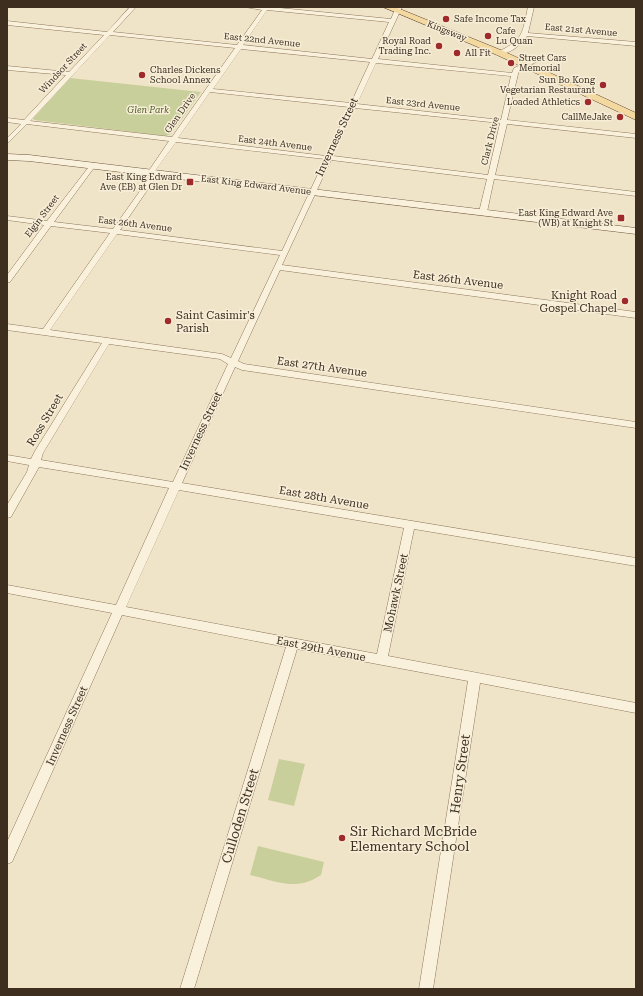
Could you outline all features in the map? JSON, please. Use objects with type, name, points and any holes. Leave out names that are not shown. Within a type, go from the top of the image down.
[{"type":"main road","name":"Kingsway","points":[[387,7],[399,8],[503,51],[636,110]]},
{"type":"main road","name":"Kingsway","points":[[530,63],[636,117]]},
{"type":"main road","name":"East King Edward Avenue","points":[[7,152],[20,154],[29,158]]},
{"type":"main road","name":"East King Edward Avenue","points":[[7,158],[29,158],[93,165],[483,212],[493,211],[636,225]]},
{"type":"main road","name":"East King Edward Avenue","points":[[483,212],[493,216],[636,231]]},
{"type":"street","name":"Windsor Street","points":[[7,142],[133,7]]},
{"type":"street","points":[[248,7],[393,21]]},
{"type":"street","points":[[503,51],[521,42],[525,34],[531,7]]},
{"type":"street","name":"Glen Drive","points":[[45,332],[116,231],[173,140],[266,8]]},
{"type":"street","name":"Inverness Street","points":[[7,857],[232,362],[399,8]]},
{"type":"street","name":"East 22nd Avenue","points":[[7,23],[515,74]]},
{"type":"street","name":"East 21st Avenue","points":[[525,34],[636,44]]},
{"type":"street","points":[[515,74],[517,68],[530,63]]},
{"type":"street","points":[[7,68],[69,74]]},
{"type":"street","name":"Clark Drive","points":[[483,212],[515,74]]},
{"type":"street","name":"East 23rd Avenue","points":[[208,90],[636,136]]},
{"type":"street","name":"East 24th Avenue","points":[[7,120],[636,194]]},
{"type":"street","name":"Elgin Street","points":[[7,280],[93,165]]},
{"type":"street","name":"East 26th Avenue","points":[[7,218],[283,253]]},
{"type":"street","name":"East 26th Avenue","points":[[277,267],[636,315]]},
{"type":"street","name":"East 27th Avenue","points":[[7,327],[222,357],[242,367],[636,425]]},
{"type":"street","name":"Ross Street","points":[[7,514],[32,472],[38,453],[107,341]]},
{"type":"street","name":"East 28th Avenue","points":[[7,458],[636,562]]},
{"type":"street","name":"Mohawk Street","points":[[381,660],[410,525]]},
{"type":"street","name":"East 29th Avenue","points":[[7,589],[636,708]]},
{"type":"street","name":"Culloden Street","points":[[187,989],[293,643]]},
{"type":"street","name":"Henry Street","points":[[426,989],[474,677]]},
{"type":"green space","name":"Glen Park","points":[[70,78],[201,92],[171,134],[166,136],[34,120],[33,118]]},
{"type":"green space","points":[[279,759],[305,764],[294,806],[268,800]]},
{"type":"green space","points":[[258,846],[324,862],[321,875],[303,883],[286,884],[250,875]]},
{"type":"place","name":"Safe Income Tax","points":[[446,19]]},
{"type":"place","name":"Cafe Lu Quan","points":[[488,36]]},
{"type":"place","name":"Royal Road Trading Inc.","points":[[439,46]]},
{"type":"place","name":"All Fit","points":[[457,53]]},
{"type":"place","name":"Street Cars Memorial","points":[[511,63]]},
{"type":"place","name":"Charles Dickens School Annex","points":[[142,75]]},
{"type":"place","name":"Sun Bo Kong Vegetarian Restaurant","points":[[603,85]]},
{"type":"place","name":"Loaded Athletics","points":[[588,102]]},
{"type":"place","name":"CallMeJake","points":[[620,117]]},
{"type":"place","name":"East King Edward Ave (EB) at Glen Dr","points":[[190,182]]},
{"type":"place","name":"East King Edward Ave (WB) at Knight St","points":[[621,218]]},
{"type":"place","name":"Knight Road Gospel Chapel","points":[[625,301]]},
{"type":"place","name":"Saint Casimir's Parish","points":[[168,321]]},
{"type":"place","name":"Sir Richard McBride Elementary School","points":[[342,838]]}]
